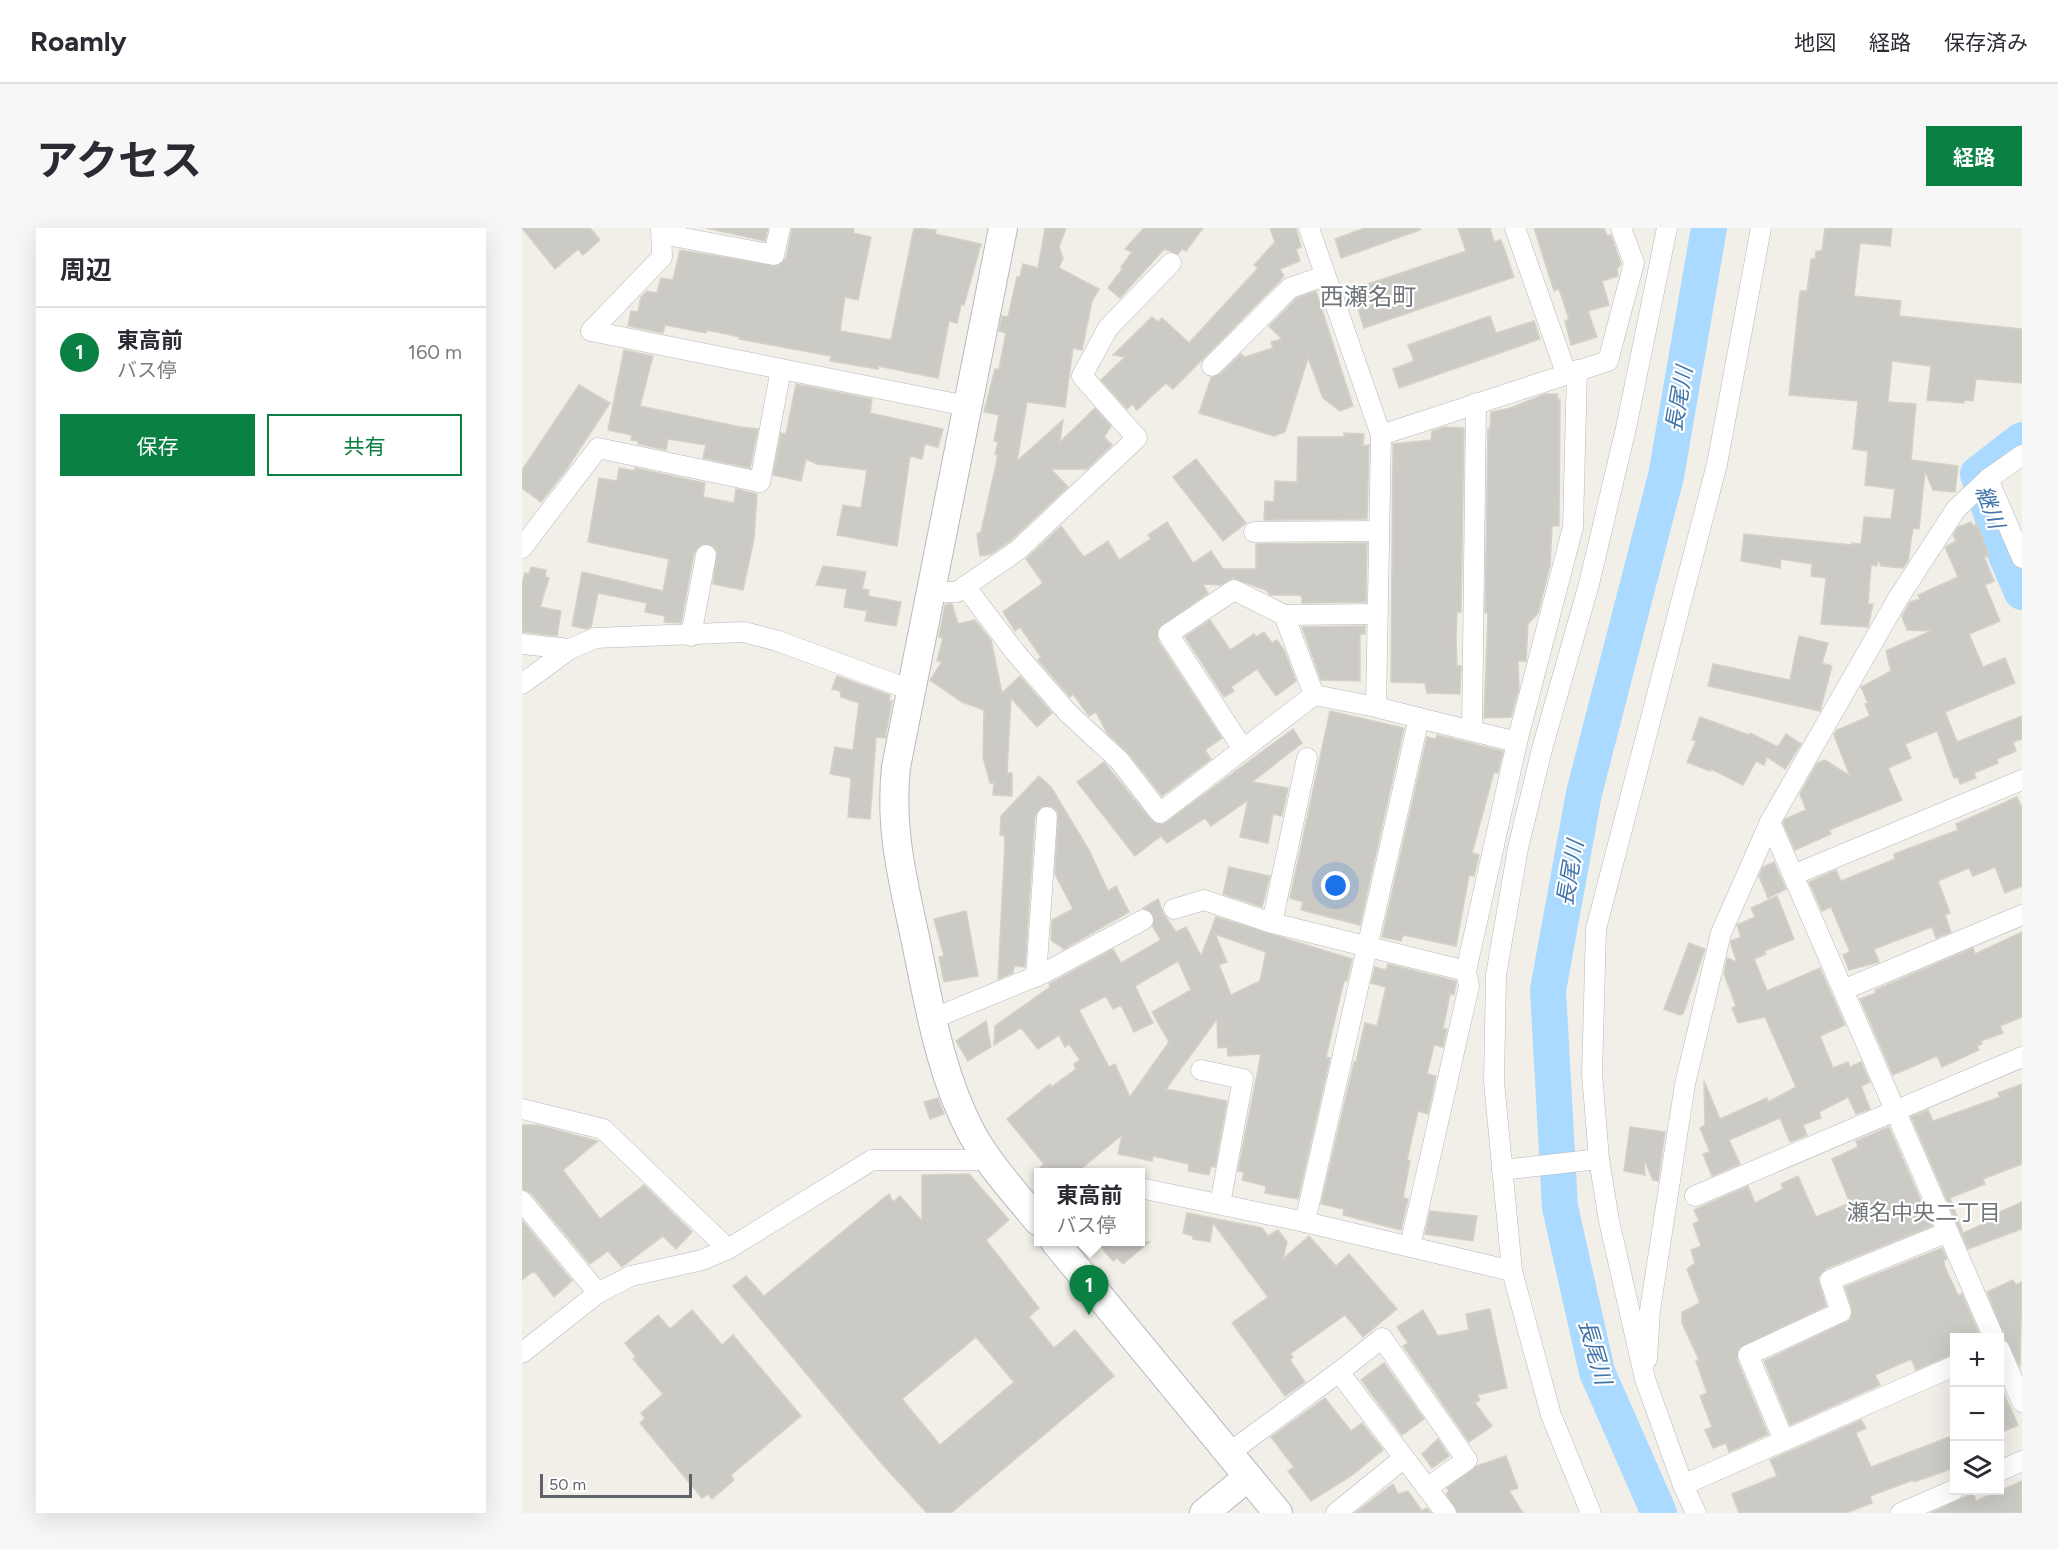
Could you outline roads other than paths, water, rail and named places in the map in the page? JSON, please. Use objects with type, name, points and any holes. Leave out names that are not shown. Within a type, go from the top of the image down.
[{"type":"street","points":[[780,228],[774,255],[661,231],[662,257],[591,331],[967,406]]},
{"type":"street","points":[[1003,228],[930,592],[896,767],[892,799],[894,834],[932,1019],[951,1088],[988,1160],[1034,1214]]},
{"type":"street","points":[[1309,228],[1381,435],[1376,707]]},
{"type":"street","points":[[1410,1246],[1468,986],[1466,971],[1517,742],[1573,527],[1572,372],[1515,228]]},
{"type":"street","points":[[1381,435],[1608,361],[1634,263],[1622,228]]},
{"type":"street","points":[[1591,1513],[1551,1415],[1512,1271],[1494,1082],[1496,975],[1514,871],[1542,748],[1594,561],[1626,428],[1667,228]]},
{"type":"street","points":[[1696,1513],[1683,1485],[1645,1379],[1609,1221],[1599,1159],[1592,1074],[1596,929],[1717,464],[1737,372],[1761,228]]},
{"type":"street","points":[[930,592],[957,592],[1018,550],[1137,438],[1082,376],[1108,328],[1171,263]]},
{"type":"street","points":[[1212,366],[1290,288],[1324,276]]},
{"type":"street","points":[[522,548],[598,448],[760,482],[781,369]]},
{"type":"street","points":[[1472,731],[1476,403]]},
{"type":"street","points":[[1645,1379],[1650,1310],[1685,1084],[1720,933],[1770,822],[1897,600],[1956,509],[1988,479],[2022,454]]},
{"type":"street","points":[[1988,479],[2022,558]]},
{"type":"street","points":[[1254,532],[1379,531]]},
{"type":"street","points":[[690,636],[706,555]]},
{"type":"street","points":[[965,586],[1015,652],[1068,713],[1119,760],[1160,813],[1314,694],[1517,742]]},
{"type":"street","points":[[1243,749],[1168,634],[1234,590],[1284,615],[1378,614]]},
{"type":"street","points":[[1284,615],[1314,694]]},
{"type":"street","points":[[522,684],[570,649],[595,638],[631,635],[690,636],[744,632],[778,641],[911,690]]},
{"type":"street","points":[[522,644],[570,649]]},
{"type":"street","points":[[1305,1222],[1419,718]]},
{"type":"street","points":[[1272,923],[1307,758]]},
{"type":"street","points":[[1793,875],[2022,780]]},
{"type":"street","points":[[1035,977],[1047,817]]},
{"type":"street","points":[[1770,822],[1992,1333]]},
{"type":"street","points":[[1174,909],[1204,900],[1272,923],[1466,971]]},
{"type":"street","points":[[1843,990],[2022,915]]},
{"type":"street","points":[[932,1019],[1035,977],[1143,920]]},
{"type":"street","points":[[1695,1196],[2022,1057]]},
{"type":"street","points":[[1201,1070],[1243,1079],[1220,1204]]},
{"type":"street","points":[[522,1108],[603,1129],[728,1249]]},
{"type":"street","points":[[1503,1170],[1599,1159]]},
{"type":"street","points":[[524,1348],[597,1293],[632,1276],[702,1260],[728,1249],[872,1160],[988,1160]]},
{"type":"street","points":[[1145,1189],[1305,1222],[1512,1271]]},
{"type":"street","points":[[522,1202],[597,1293]]},
{"type":"street","points":[[1784,1441],[1748,1355],[1841,1312],[1830,1280],[1948,1232]]},
{"type":"street","points":[[1058,1246],[1278,1513]]},
{"type":"street","points":[[1229,1453],[1382,1338],[1467,1460],[1427,1488]]},
{"type":"street","points":[[2004,1359],[2020,1395]]},
{"type":"street","points":[[1683,1485],[1950,1368]]},
{"type":"street","points":[[1339,1372],[1446,1513]]},
{"type":"street","points":[[1336,1513],[1404,1458]]},
{"type":"street","points":[[2004,1469],[2022,1461]]},
{"type":"street","points":[[1204,1513],[1248,1477]]},
{"type":"street","points":[[1901,1513],[1950,1492]]},
{"type":"waterway","name":"長尾川","points":[[1659,1513],[1597,1372],[1560,1207],[1548,990],[1584,793],[1666,476],[1709,228]]},
{"type":"waterway","name":"継川","points":[[2022,440],[1978,474],[2002,546],[2022,592]]},
{"type":"place","name":"東高前","points":[[1089,1315]]},
{"type":"district","name":"西瀬名町","points":[[1368,296]]},
{"type":"district","name":"瀬名中央二丁目","points":[[1924,1212]]}]
